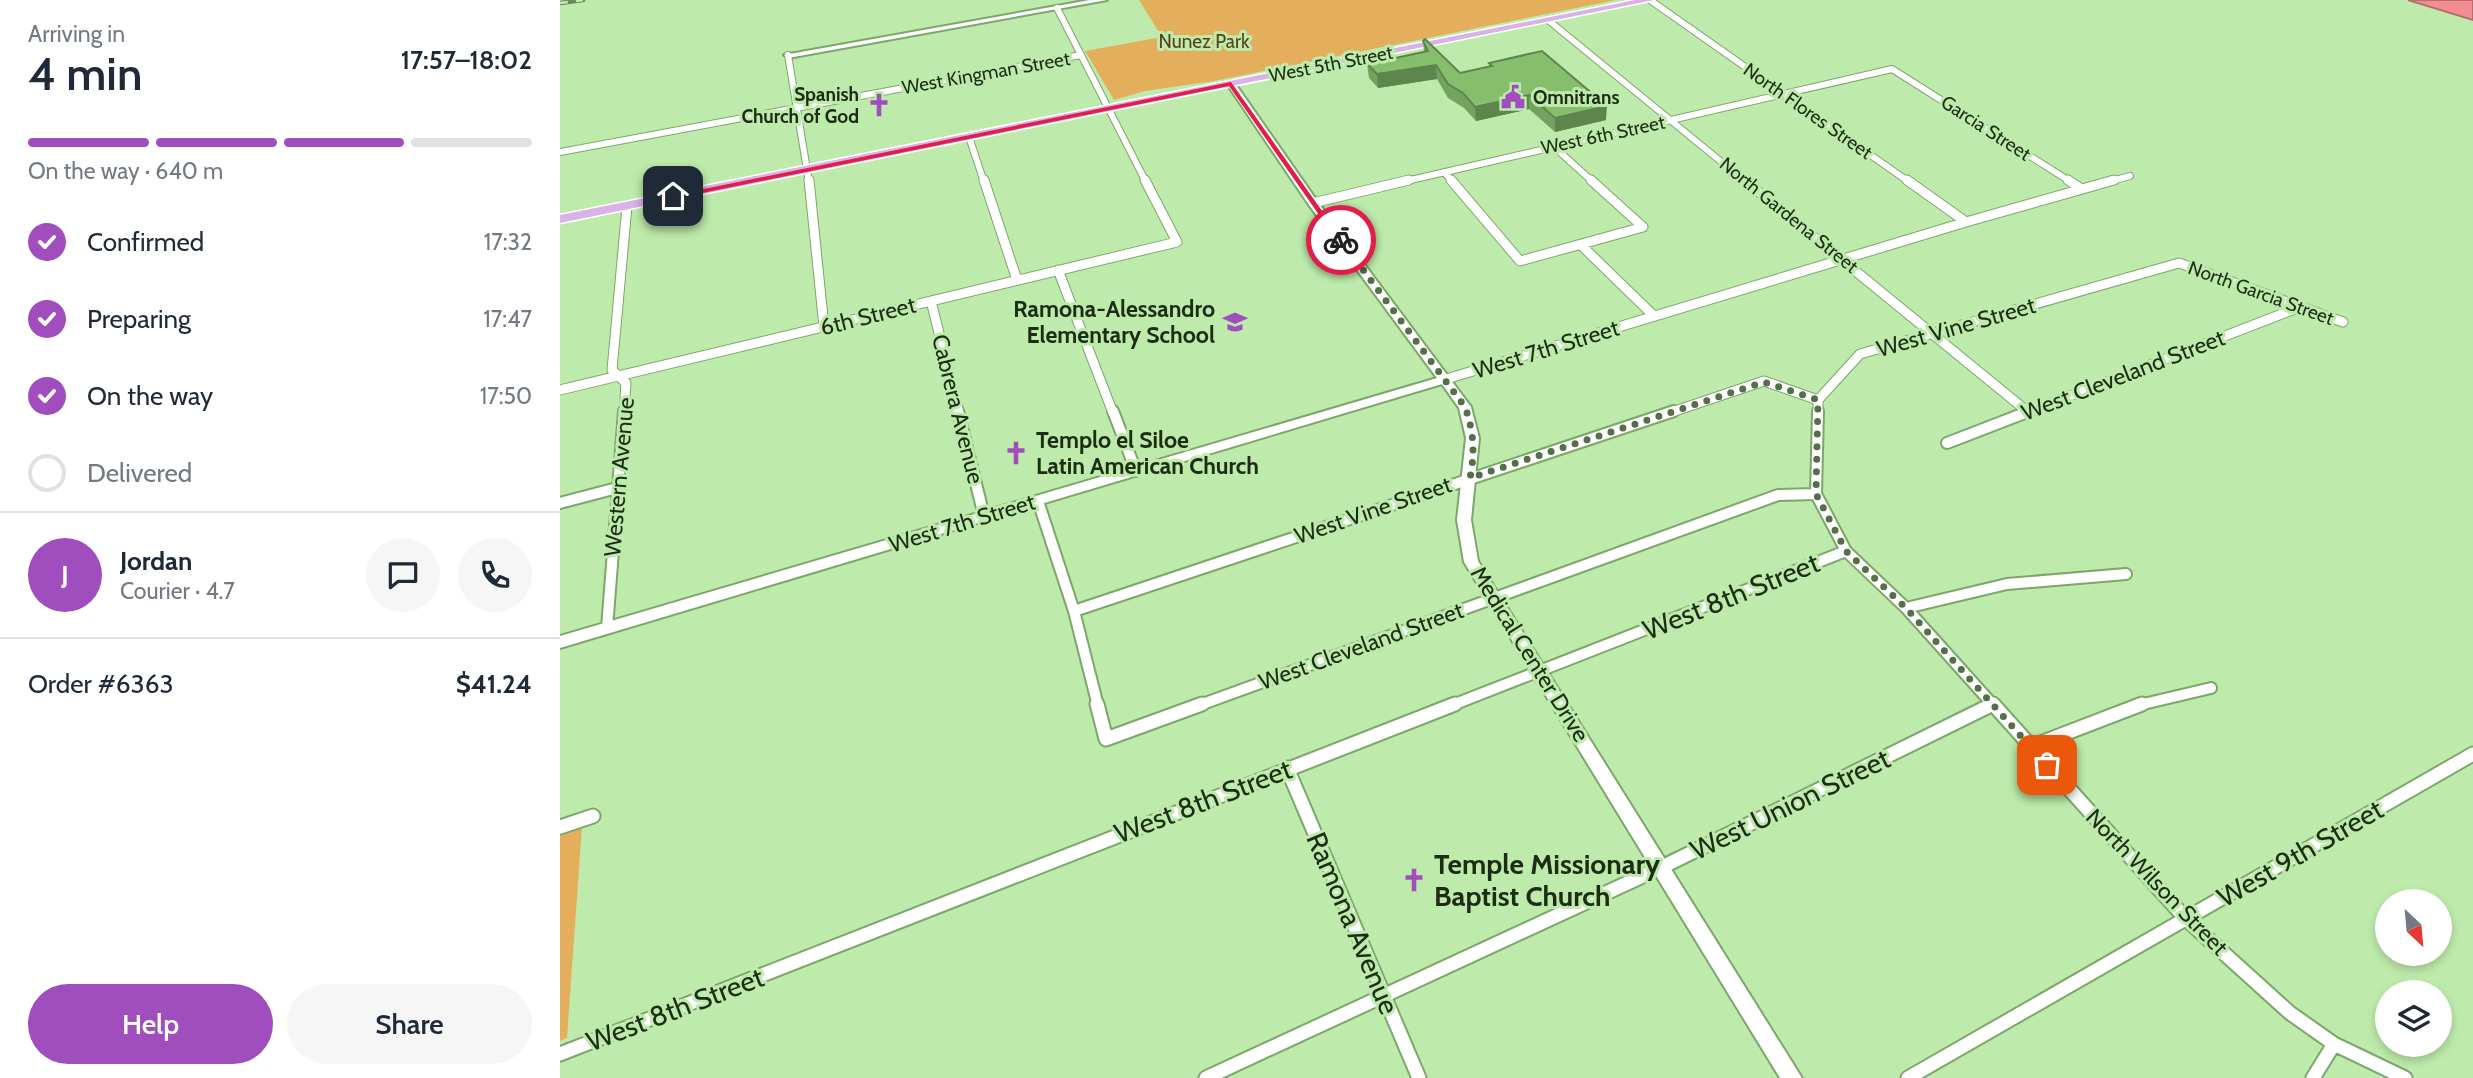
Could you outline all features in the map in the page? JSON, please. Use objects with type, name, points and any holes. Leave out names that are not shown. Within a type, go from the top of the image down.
[{"type":"main road","name":"West 5th Street","points":[[560,219],[1649,0]]},
{"type":"street","points":[[824,327],[807,162],[788,55],[1104,0]]},
{"type":"street","name":"North Flores Street","points":[[1649,0],[1966,222]]},
{"type":"street","points":[[1057,8],[1109,109]]},
{"type":"street","name":"North Gardena Street","points":[[1548,20],[2028,412]]},
{"type":"street","name":"West Kingman Street","points":[[560,152],[1081,55]]},
{"type":"street","name":"West 6th Street","points":[[1313,203],[1552,145],[1672,121],[1892,69]]},
{"type":"street","name":"Garcia Street","points":[[1892,69],[2080,188]]},
{"type":"street","name":"Medical Center Drive","points":[[1231,84],[1313,203],[1465,407],[1472,428],[1474,459],[1464,511],[1464,536],[1471,562],[1792,1078]]},
{"type":"street","name":"6th Street","points":[[560,390],[1177,242],[1109,109]]},
{"type":"street","points":[[969,137],[1017,280]]},
{"type":"street","points":[[1444,172],[1520,261],[1643,227],[1552,145]]},
{"type":"street","name":"West 7th Street","points":[[560,642],[2080,188],[2130,176]]},
{"type":"street","name":"Western Avenue","points":[[607,628],[626,383],[612,370],[627,206]]},
{"type":"street","points":[[1582,246],[1654,316]]},
{"type":"street","name":"West Vine Street","points":[[1074,611],[1764,382],[1818,400],[1860,354],[2179,263]]},
{"type":"street","name":"North Garcia Street","points":[[2179,263],[2343,323]]},
{"type":"street","points":[[1058,270],[1136,471]]},
{"type":"street","name":"Cabrera Avenue","points":[[931,301],[984,516]]},
{"type":"street","name":"West Cleveland Street","points":[[1947,443],[2300,307]]},
{"type":"street","name":"North Wilson Street","points":[[1818,400],[1816,494],[1846,551],[1906,608],[2186,919],[2290,1013],[2334,1044],[2406,1078]]},
{"type":"street","points":[[560,503],[617,488]]},
{"type":"street","name":"West Cleveland Street","points":[[1074,611],[1106,739],[1778,495],[1816,494]]},
{"type":"street","points":[[1038,501],[1074,611]]},
{"type":"street","name":"West 8th Street","points":[[560,1055],[1846,551]]},
{"type":"street","points":[[1906,608],[2007,583],[2126,574]]},
{"type":"street","points":[[2030,747],[2134,706],[2211,688]]},
{"type":"street","name":"West Union Street","points":[[1206,1078],[1662,867],[1992,705]]},
{"type":"street","name":"West 9th Street","points":[[1908,1078],[2473,754]]},
{"type":"street","name":"Ramona Avenue","points":[[1287,768],[1419,1078]]},
{"type":"street","points":[[560,827],[593,816]]},
{"type":"street","points":[[2313,1078],[2334,1044]]},
{"type":"green space","name":"Nunez Park","points":[[1139,0],[1616,0],[1214,81],[1145,91],[1114,100],[1085,51],[1162,37]]},
{"type":"green space","points":[[582,827],[567,1038],[560,1041],[560,835]]},
{"type":"shaded area","points":[[2408,0],[2473,0],[2473,20]]},
{"type":"building","points":[[1425,39],[1460,73],[1492,66],[1489,63],[1542,51],[1607,106],[1555,118],[1529,95],[1475,107],[1463,93],[1448,84],[1436,65],[1377,74],[1367,64],[1428,51],[1423,41]]},
{"type":"railway","points":[[560,3],[583,0]]},
{"type":"way so far","points":[[1341,240],[1465,407],[1472,428],[1474,459],[1470,478],[1764,382],[1818,400],[1816,494],[1846,551],[1906,608],[2047,765]]},
{"type":"place","name":"Omnitrans","points":[[1513,97]]},
{"type":"place","name":"Spanish Church of God","points":[[879,105]]},
{"type":"place","name":"Ramona-Alessandro Elementary School","points":[[1235,322]]},
{"type":"place","name":"Templo el Siloe Latin American Church","points":[[1016,453]]},
{"type":"place","name":"Temple Missionary Baptist Church","points":[[1414,880]]},
{"type":"route","points":[[673,196],[1231,84],[1341,240]]}]
